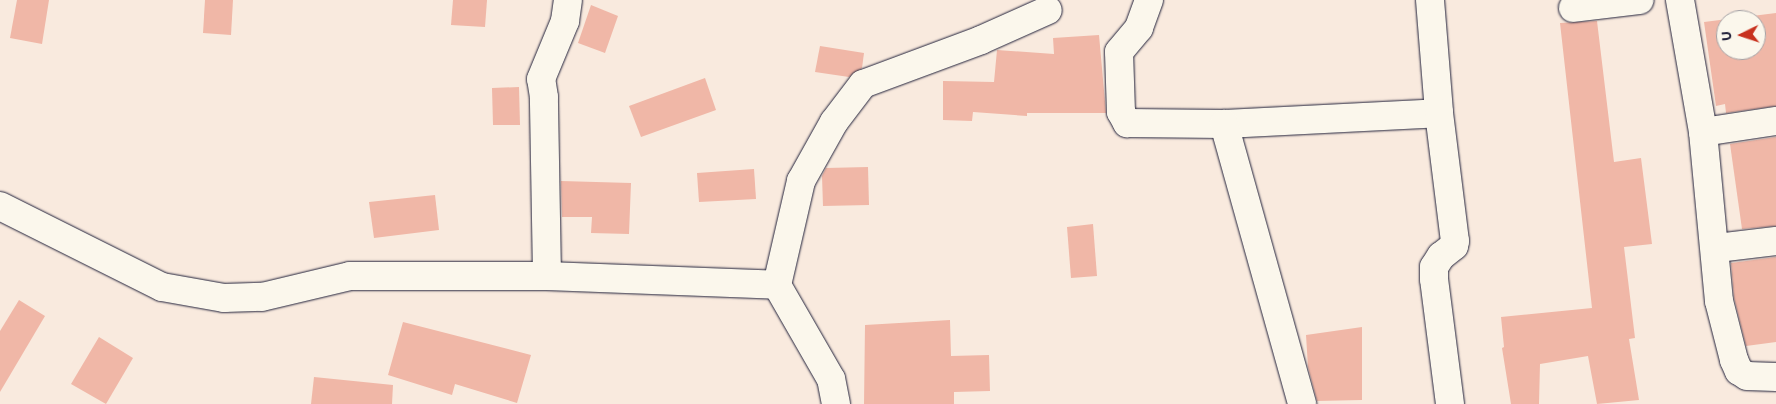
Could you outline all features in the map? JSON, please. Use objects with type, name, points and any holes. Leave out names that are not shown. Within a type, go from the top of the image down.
[{"type":"street","points":[[547,276],[544,97],[540,79],[565,21],[568,0]]},
{"type":"street","points":[[1149,0],[1139,28],[1120,52],[1124,119],[1133,124],[1224,124],[1439,113]]},
{"type":"street","points":[[1430,0],[1439,113],[1455,241],[1454,246],[1441,256],[1434,267],[1450,404]]},
{"type":"street","points":[[1572,8],[1640,0]]},
{"type":"street","points":[[1680,0],[1703,132],[1717,248],[1719,301],[1736,366],[1751,378],[1776,377]]},
{"type":"street","points":[[836,404],[831,378],[778,285],[801,181],[834,122],[862,84],[981,40],[1048,10]]},
{"type":"street","points":[[1703,132],[1776,121]]},
{"type":"street","points":[[1224,124],[1302,404]]},
{"type":"street","points":[[0,206],[162,287],[224,298],[262,298],[350,276],[547,276],[778,285]]},
{"type":"street","points":[[1717,248],[1776,241]]},
{"type":"building","points":[[17,0],[49,0],[42,44],[10,38]]},
{"type":"building","points":[[205,0],[233,0],[231,35],[203,33]]},
{"type":"building","points":[[453,0],[487,0],[485,27],[451,25]]},
{"type":"building","points":[[591,5],[618,16],[605,53],[578,43]]},
{"type":"building","points":[[1776,13],[1776,106],[1726,113],[1725,104],[1716,106],[1704,22],[1716,20],[1716,60],[1766,60],[1766,14]]},
{"type":"building","points":[[1597,21],[1614,162],[1641,158],[1652,244],[1624,247],[1635,338],[1629,339],[1639,400],[1597,404],[1588,356],[1540,364],[1539,404],[1511,404],[1502,348],[1504,347],[1501,317],[1592,308],[1560,23]]},
{"type":"building","points":[[1099,35],[1106,113],[1027,113],[1027,116],[973,112],[972,121],[943,120],[943,81],[994,82],[997,50],[1054,54],[1053,38]]},
{"type":"building","points":[[820,46],[864,53],[862,68],[849,77],[815,72]]},
{"type":"building","points":[[705,78],[716,110],[641,137],[629,106]]},
{"type":"building","points":[[519,87],[520,125],[493,125],[492,88]]},
{"type":"building","points":[[1776,137],[1776,226],[1742,229],[1730,144]]},
{"type":"building","points":[[868,167],[869,205],[823,206],[822,176],[826,168]]},
{"type":"building","points":[[754,169],[756,199],[699,202],[697,173]]},
{"type":"building","points":[[561,181],[631,183],[629,234],[591,233],[592,217],[562,217]]},
{"type":"building","points":[[435,195],[439,230],[374,238],[369,202]]},
{"type":"building","points":[[1093,224],[1097,276],[1071,278],[1067,227]]},
{"type":"building","points":[[1776,257],[1776,342],[1746,346],[1734,298],[1731,263]]},
{"type":"building","points":[[19,300],[45,316],[0,392],[0,331]]},
{"type":"building","points":[[950,320],[951,356],[989,355],[990,391],[954,392],[954,404],[864,404],[865,325]]},
{"type":"building","points":[[403,322],[531,355],[517,403],[455,384],[452,395],[388,375]]},
{"type":"building","points":[[1362,327],[1362,400],[1317,401],[1308,367],[1306,335]]},
{"type":"building","points":[[99,337],[133,358],[106,404],[71,384]]},
{"type":"building","points":[[314,377],[393,385],[392,404],[311,404]]}]
